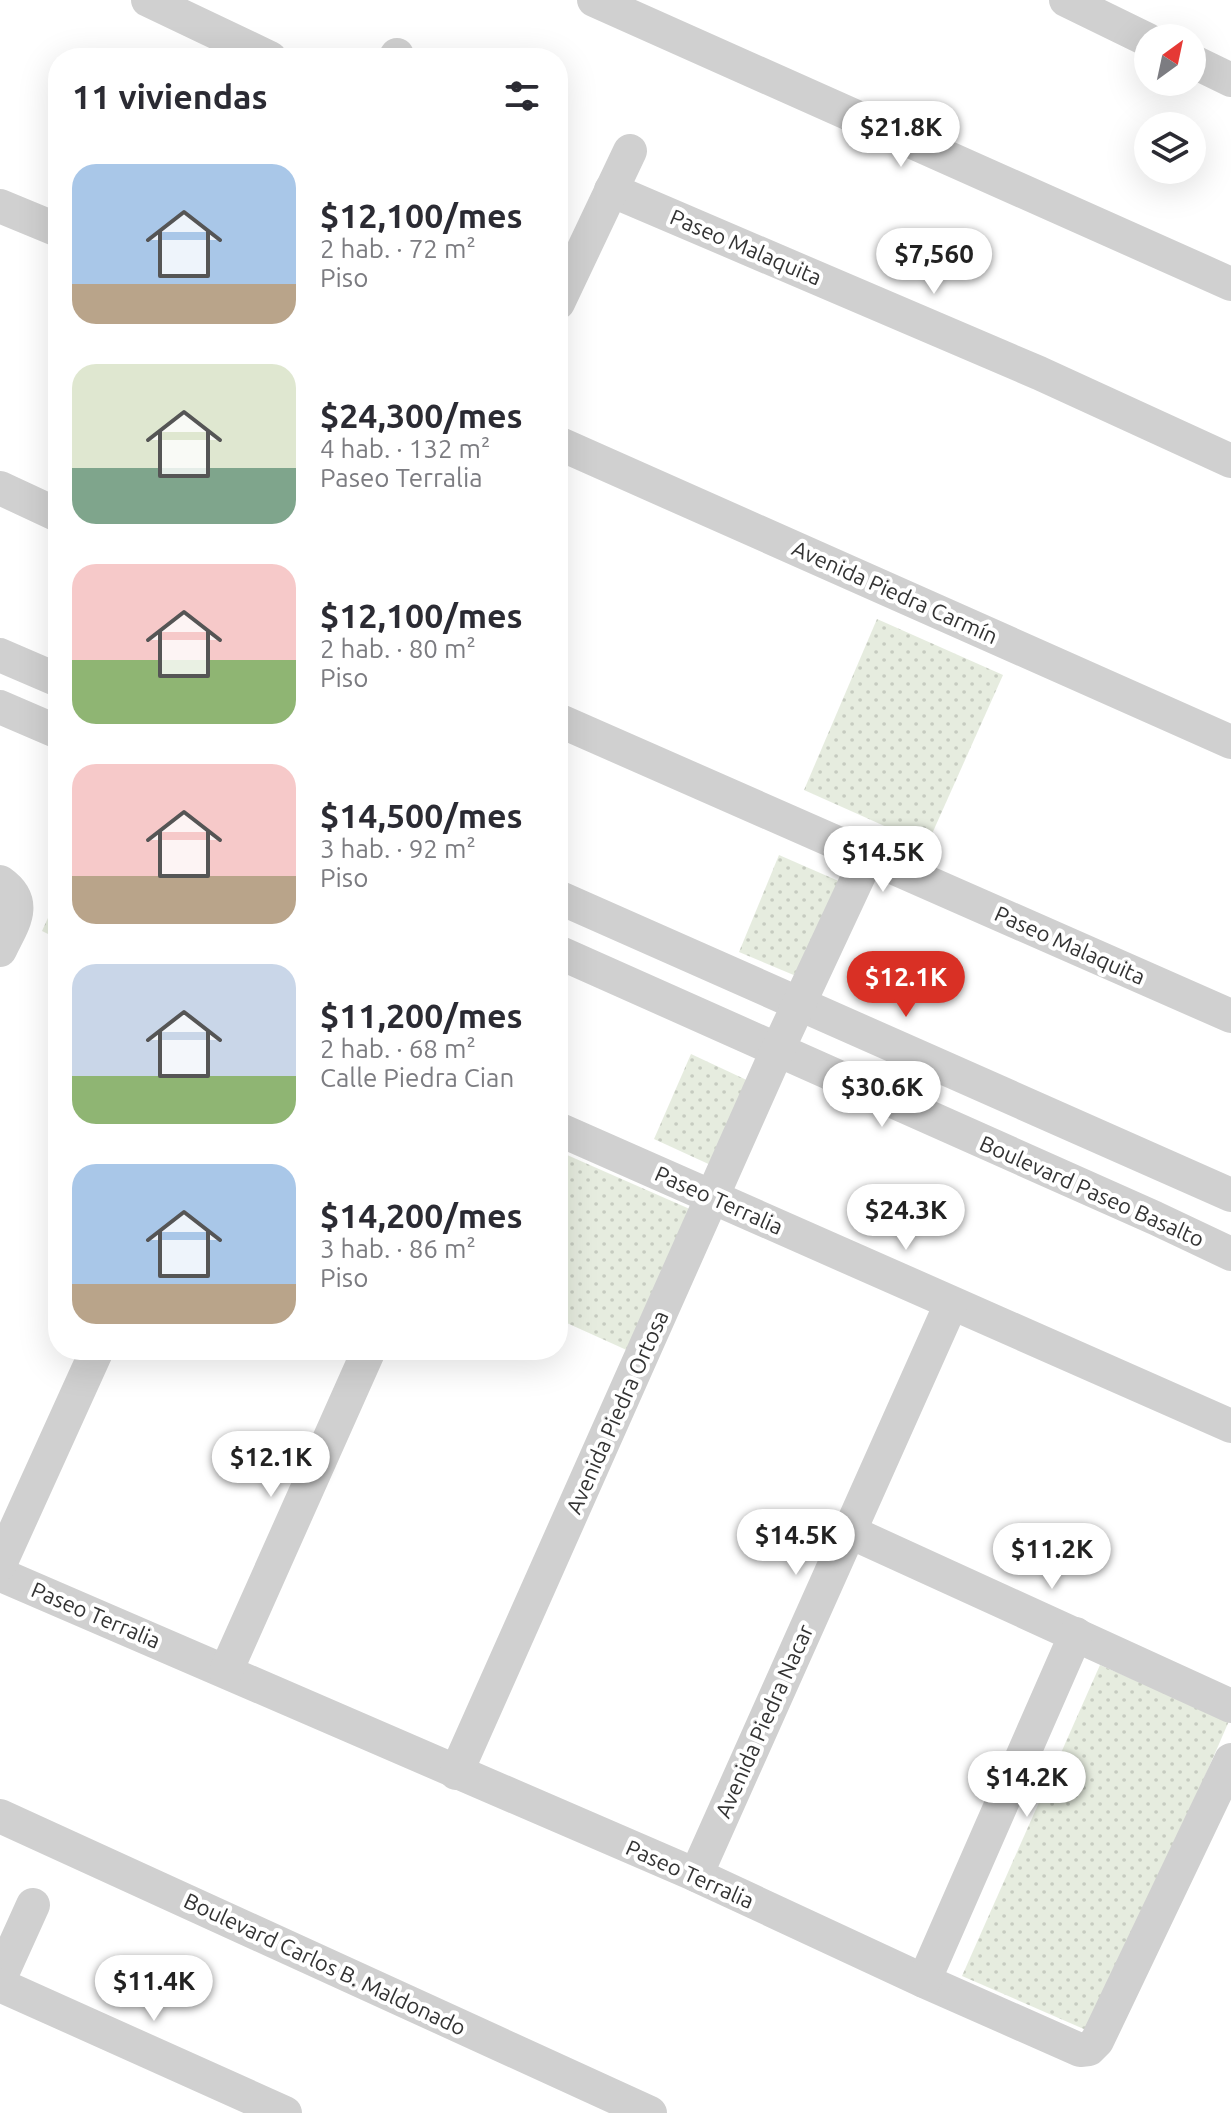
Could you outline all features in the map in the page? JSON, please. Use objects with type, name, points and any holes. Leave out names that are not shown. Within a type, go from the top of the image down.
[{"type":"street","points":[[148,0],[249,48]]},
{"type":"street","points":[[594,0],[1231,284]]},
{"type":"street","points":[[1066,0],[1134,33]]},
{"type":"street","points":[[1206,68],[1231,80]]},
{"type":"street","points":[[568,282],[630,151]]},
{"type":"street","name":"Paseo Malaquita","points":[[611,190],[1039,373],[1231,461]]},
{"type":"street","points":[[0,206],[48,226]]},
{"type":"street","name":"Avenida Piedra Carmín","points":[[568,447],[1231,742]]},
{"type":"street","points":[[0,488],[48,510]]},
{"type":"street","points":[[0,655],[48,676]]},
{"type":"street","points":[[0,707],[48,728]]},
{"type":"street","name":"Paseo Malaquita","points":[[568,724],[1231,1016]]},
{"type":"street","name":"Avenida Piedra Ortosa","points":[[456,1773],[777,1051],[868,856]]},
{"type":"street","points":[[0,950],[16,915],[7,888]]},
{"type":"street","points":[[568,901],[1231,1195]]},
{"type":"street","name":"Boulevard Paseo Basalto","points":[[568,957],[1231,1254]]},
{"type":"street","name":"Paseo Terralia","points":[[568,1133],[1231,1426]]},
{"type":"street","name":"Avenida Piedra Nacar","points":[[696,1875],[951,1304]]},
{"type":"street","name":"Paseo Terralia","points":[[92,1360],[0,1564],[6,1577],[696,1875],[1080,2050],[1089,2049],[1097,2041],[1231,1760]]},
{"type":"street","points":[[226,1671],[365,1360]]},
{"type":"street","points":[[848,1531],[1231,1706]]},
{"type":"street","points":[[924,1981],[1076,1634]]},
{"type":"street","name":"Boulevard Carlos B. Maldonado","points":[[0,1816],[650,2113]]},
{"type":"street","points":[[0,1978],[33,1905]]},
{"type":"street","points":[[0,1985],[285,2113]]},
{"type":"shaded area","points":[[877,619],[1003,675],[927,845],[804,790]]},
{"type":"shaded area","points":[[779,855],[850,886],[808,981],[739,952]]},
{"type":"shaded area","points":[[48,918],[48,934],[42,931]]},
{"type":"shaded area","points":[[691,1054],[753,1083],[715,1167],[654,1139]]},
{"type":"shaded area","points":[[568,1155],[692,1210],[631,1352],[568,1324]]},
{"type":"shaded area","points":[[1100,1665],[1229,1721],[1093,2033],[962,1976]]}]
